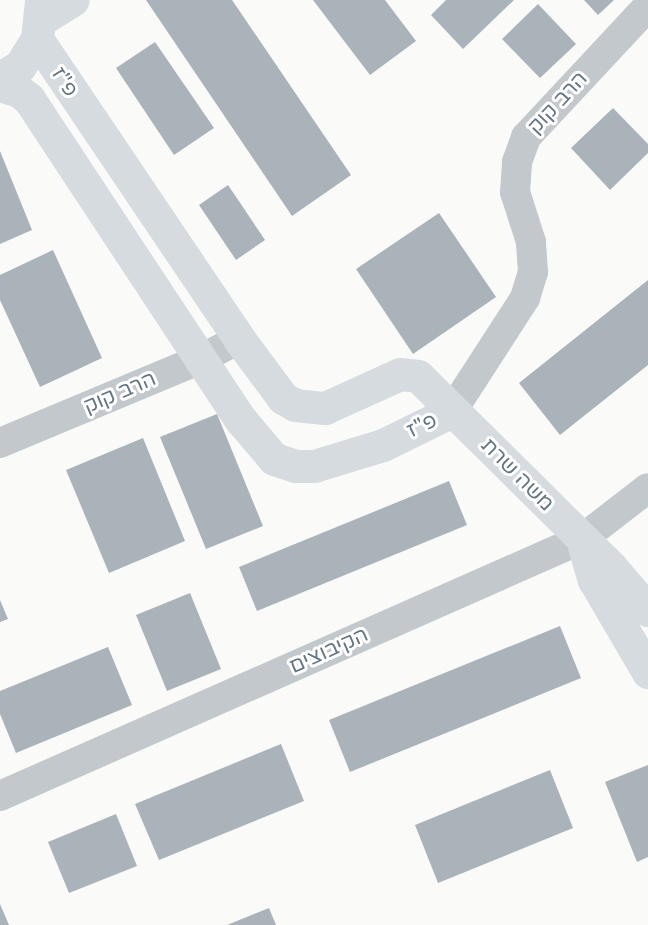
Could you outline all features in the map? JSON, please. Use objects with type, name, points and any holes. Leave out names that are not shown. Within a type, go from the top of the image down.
[{"type":"street","points":[[0,78],[20,66],[40,19],[72,0]]},
{"type":"street","name":"הרב קוק","points":[[452,411],[525,298],[533,272],[531,242],[515,192],[517,162],[526,137],[648,6]]},
{"type":"street","name":"פ\"ז","points":[[0,85],[20,91],[29,99],[257,442],[274,459],[295,466],[314,466],[383,445],[452,411],[426,383],[408,374],[325,408],[295,405],[283,398],[239,339],[40,19]]},
{"type":"street","name":"הרב קוק","points":[[0,443],[201,359],[239,339]]},
{"type":"street","name":"משה שרת","points":[[452,411],[582,539],[648,610]]},
{"type":"street","name":"הקיבוצים","points":[[0,796],[582,539],[648,488]]},
{"type":"street","name":"משה שרת","points":[[582,539],[594,580],[648,672]]},
{"type":"building","points":[[146,0],[232,0],[351,175],[292,216]]},
{"type":"building","points":[[313,0],[385,0],[416,41],[370,75]]},
{"type":"building","points":[[446,0],[514,0],[463,49],[431,15]]},
{"type":"building","points":[[584,0],[614,0],[598,15]]},
{"type":"building","points":[[538,4],[576,44],[540,78],[502,39]]},
{"type":"building","points":[[155,42],[214,128],[174,155],[116,68]]},
{"type":"building","points":[[613,108],[648,144],[648,153],[610,190],[571,148]]},
{"type":"building","points":[[0,151],[32,230],[0,244]]},
{"type":"building","points":[[228,185],[265,240],[236,260],[199,205]]},
{"type":"building","points":[[439,213],[496,297],[413,354],[356,269]]},
{"type":"building","points":[[53,250],[102,358],[40,387],[0,300],[0,275]]},
{"type":"building","points":[[648,280],[648,365],[560,435],[519,383]]},
{"type":"building","points":[[217,414],[263,526],[206,549],[160,437]]},
{"type":"building","points":[[143,438],[185,541],[109,573],[66,470]]},
{"type":"building","points":[[449,481],[467,525],[257,611],[239,567]]},
{"type":"building","points":[[190,593],[221,669],[167,691],[136,615]]},
{"type":"building","points":[[0,600],[8,619],[0,622]]},
{"type":"building","points":[[560,626],[581,678],[350,772],[329,720]]},
{"type":"building","points":[[108,647],[132,705],[16,753],[0,714],[0,691]]},
{"type":"building","points":[[281,744],[304,801],[159,860],[135,804]]},
{"type":"building","points":[[648,765],[648,857],[637,862],[605,782]]},
{"type":"building","points":[[550,770],[573,828],[438,883],[415,825]]},
{"type":"building","points":[[116,814],[137,866],[69,893],[48,842]]},
{"type":"building","points":[[0,904],[9,925],[0,925]]},
{"type":"building","points":[[269,908],[276,925],[227,925]]}]
